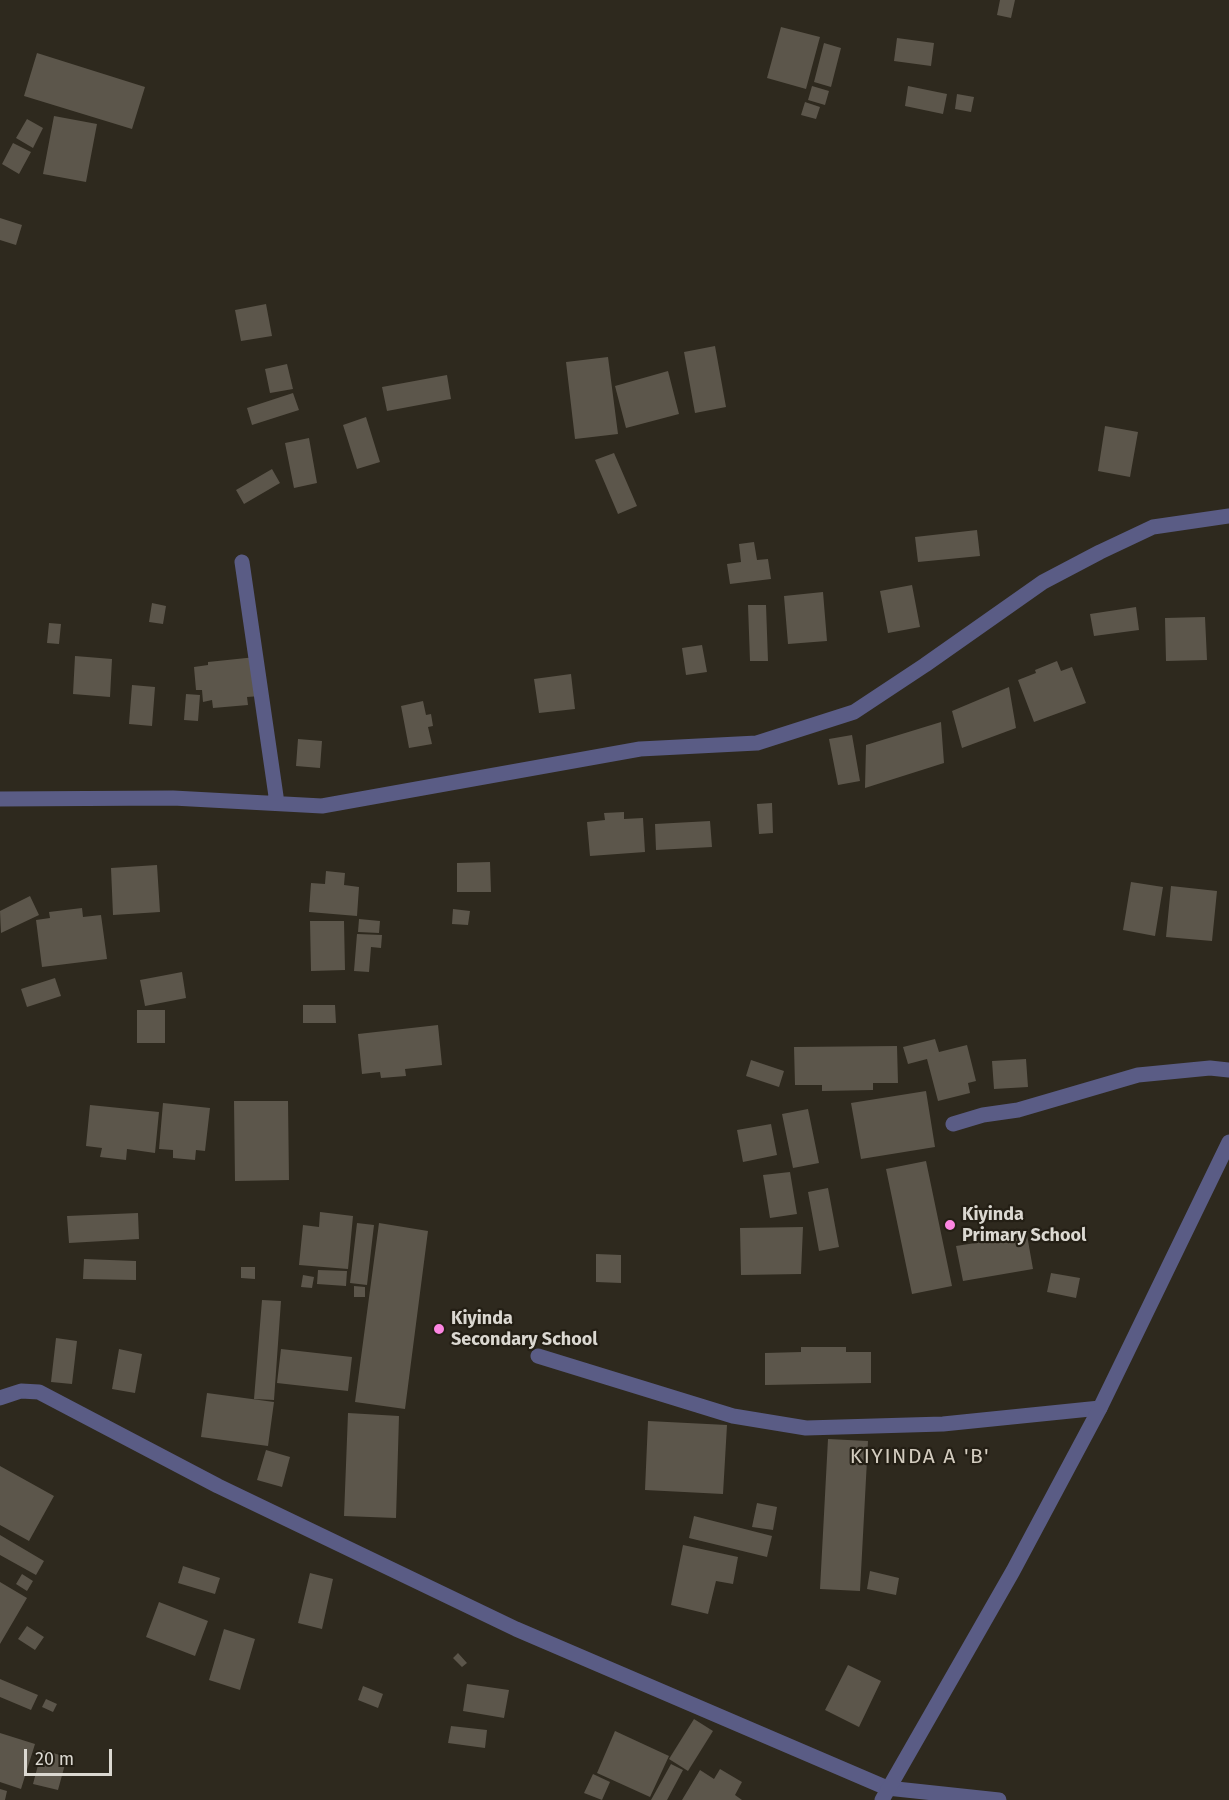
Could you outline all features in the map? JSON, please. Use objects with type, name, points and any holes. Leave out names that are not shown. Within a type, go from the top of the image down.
[{"type":"street","points":[[0,800],[173,798],[322,806],[640,749],[757,743],[854,712],[1044,582],[1100,552],[1153,527],[1229,516]]},
{"type":"street","points":[[242,562],[276,803]]},
{"type":"street","points":[[954,1124],[983,1115],[1018,1110],[1138,1075],[1210,1068],[1229,1070]]},
{"type":"street","points":[[885,1794],[1013,1571],[1100,1408],[1229,1142]]},
{"type":"street","points":[[538,1356],[733,1416],[806,1428],[943,1424],[1100,1408]]},
{"type":"street","points":[[0,1398],[21,1391],[39,1392],[218,1486],[516,1629],[885,1794],[999,1800]]},
{"type":"building","points":[[1000,0],[1015,0],[1011,18],[997,15]]},
{"type":"building","points":[[781,27],[820,37],[806,89],[767,78]]},
{"type":"building","points":[[897,38],[934,43],[931,66],[894,61]]},
{"type":"building","points":[[824,43],[841,48],[831,87],[814,82]]},
{"type":"building","points":[[37,53],[145,87],[132,129],[24,96]]},
{"type":"building","points":[[812,86],[829,91],[825,105],[808,100]]},
{"type":"building","points":[[908,86],[947,94],[943,114],[905,106]]},
{"type":"building","points":[[957,94],[974,97],[971,112],[955,109]]},
{"type":"building","points":[[805,102],[820,107],[816,119],[801,115]]},
{"type":"building","points":[[54,116],[97,124],[86,182],[43,174]]},
{"type":"building","points":[[27,119],[43,128],[33,148],[16,138]]},
{"type":"building","points":[[13,143],[31,152],[19,174],[2,164]]},
{"type":"building","points":[[0,218],[22,225],[16,245],[0,240]]},
{"type":"building","points":[[266,304],[272,336],[241,341],[235,310]]},
{"type":"building","points":[[715,346],[726,407],[695,413],[684,352]]},
{"type":"building","points":[[608,357],[618,434],[575,439],[566,362]]},
{"type":"building","points":[[287,364],[293,389],[270,393],[265,369]]},
{"type":"building","points":[[668,371],[679,414],[626,428],[615,386]]},
{"type":"building","points":[[447,375],[451,399],[387,411],[382,387]]},
{"type":"building","points":[[293,393],[299,410],[252,425],[247,408]]},
{"type":"building","points":[[366,417],[380,462],[357,469],[343,425]]},
{"type":"building","points":[[1105,426],[1138,432],[1130,477],[1098,471]]},
{"type":"building","points":[[309,438],[317,483],[294,488],[285,443]]},
{"type":"building","points":[[614,453],[637,506],[618,514],[595,460]]},
{"type":"building","points":[[272,469],[280,483],[244,504],[236,490]]},
{"type":"building","points":[[977,530],[980,556],[918,562],[915,537]]},
{"type":"building","points":[[754,542],[757,560],[768,559],[771,579],[730,584],[727,564],[741,562],[739,544]]},
{"type":"building","points":[[912,585],[920,627],[888,633],[880,591]]},
{"type":"building","points":[[823,592],[827,641],[788,644],[784,596]]},
{"type":"building","points":[[152,603],[166,606],[163,624],[149,622]]},
{"type":"building","points":[[748,605],[766,605],[768,661],[750,661]]},
{"type":"building","points":[[1136,607],[1139,630],[1094,636],[1090,614]]},
{"type":"building","points":[[1205,617],[1207,660],[1166,661],[1165,618]]},
{"type":"building","points":[[49,623],[61,624],[59,644],[47,643]]},
{"type":"building","points":[[702,645],[707,672],[686,675],[682,648]]},
{"type":"building","points":[[75,656],[112,659],[110,697],[73,694]]},
{"type":"building","points":[[256,657],[261,696],[247,697],[248,705],[213,708],[212,700],[203,702],[202,690],[196,690],[194,667],[208,665],[208,662]]},
{"type":"building","points":[[1057,661],[1061,671],[1072,667],[1086,703],[1034,722],[1018,680]]},
{"type":"building","points":[[571,674],[575,709],[539,713],[534,679]]},
{"type":"building","points":[[132,685],[155,687],[152,726],[129,724]]},
{"type":"building","points":[[1009,687],[1016,728],[962,748],[952,711]]},
{"type":"building","points":[[186,694],[200,695],[198,721],[184,720]]},
{"type":"building","points":[[423,701],[426,715],[431,714],[433,726],[428,727],[432,744],[409,748],[401,706]]},
{"type":"building","points":[[941,722],[944,763],[865,788],[866,745]]},
{"type":"building","points":[[852,735],[860,781],[838,785],[829,739]]},
{"type":"building","points":[[298,739],[322,741],[320,768],[296,766]]},
{"type":"building","points":[[772,803],[773,833],[759,834],[757,804]]},
{"type":"building","points":[[624,812],[624,819],[643,818],[645,852],[590,856],[587,822],[605,820],[604,813]]},
{"type":"building","points":[[710,821],[712,847],[656,850],[655,824]]},
{"type":"building","points":[[490,862],[491,892],[457,892],[457,863]]},
{"type":"building","points":[[157,865],[160,912],[113,915],[111,868]]},
{"type":"building","points":[[326,871],[345,873],[344,885],[359,887],[357,916],[309,912],[311,883],[325,884]]},
{"type":"building","points":[[1131,882],[1163,887],[1155,936],[1123,930]]},
{"type":"building","points":[[1171,886],[1217,891],[1212,941],[1166,937]]},
{"type":"building","points":[[30,896],[39,915],[1,933],[0,911]]},
{"type":"building","points":[[82,908],[83,917],[101,915],[107,959],[42,967],[36,920],[50,918],[49,912]]},
{"type":"building","points":[[453,909],[470,911],[468,925],[452,924]]},
{"type":"building","points":[[359,919],[380,921],[379,933],[358,932]]},
{"type":"building","points":[[310,921],[344,921],[345,970],[311,971]]},
{"type":"building","points":[[357,934],[382,935],[381,948],[371,947],[369,972],[354,971]]},
{"type":"building","points":[[182,972],[186,998],[145,1006],[140,980]]},
{"type":"building","points":[[55,978],[61,996],[27,1007],[21,989]]},
{"type":"building","points":[[303,1005],[335,1005],[336,1023],[303,1023]]},
{"type":"building","points":[[137,1010],[165,1010],[165,1043],[137,1043]]},
{"type":"building","points":[[438,1025],[442,1065],[405,1069],[406,1076],[381,1078],[380,1072],[362,1074],[358,1034]]},
{"type":"building","points":[[935,1039],[939,1052],[967,1045],[976,1081],[968,1083],[970,1093],[938,1101],[927,1059],[908,1064],[903,1047]]},
{"type":"building","points":[[897,1046],[898,1083],[873,1083],[873,1090],[822,1091],[822,1085],[795,1085],[794,1047]]},
{"type":"building","points":[[1026,1059],[1028,1087],[994,1089],[992,1061]]},
{"type":"building","points":[[751,1060],[784,1071],[779,1087],[746,1076]]},
{"type":"building","points":[[926,1091],[935,1147],[861,1159],[851,1103]]},
{"type":"building","points":[[234,1101],[288,1101],[289,1180],[235,1181]]},
{"type":"building","points":[[163,1103],[210,1108],[205,1151],[196,1150],[195,1160],[173,1158],[173,1150],[159,1149]]},
{"type":"building","points":[[90,1105],[159,1112],[155,1153],[127,1149],[126,1160],[100,1157],[102,1148],[86,1146]]},
{"type":"building","points":[[808,1109],[819,1163],[793,1168],[782,1114]]},
{"type":"building","points":[[771,1124],[777,1155],[743,1162],[737,1130]]},
{"type":"building","points":[[926,1161],[952,1286],[912,1294],[886,1169]]},
{"type":"building","points":[[790,1172],[797,1214],[770,1218],[763,1175]]},
{"type":"building","points":[[828,1188],[839,1247],[819,1251],[808,1192]]},
{"type":"building","points":[[320,1212],[353,1216],[348,1269],[299,1265],[303,1225],[319,1227]]},
{"type":"building","points":[[138,1213],[139,1239],[69,1243],[67,1216]]},
{"type":"building","points":[[357,1223],[374,1225],[367,1285],[350,1283]]},
{"type":"building","points":[[379,1223],[428,1231],[405,1409],[355,1402]]},
{"type":"building","points":[[803,1227],[801,1274],[741,1275],[740,1228]]},
{"type":"building","points":[[1027,1235],[1033,1269],[963,1281],[956,1246]]},
{"type":"building","points":[[596,1254],[621,1255],[621,1283],[596,1282]]},
{"type":"building","points":[[84,1259],[136,1261],[136,1280],[83,1279]]},
{"type":"building","points":[[241,1267],[255,1267],[255,1279],[241,1278]]},
{"type":"building","points":[[318,1270],[347,1271],[346,1286],[317,1284]]},
{"type":"building","points":[[1051,1273],[1080,1278],[1076,1298],[1047,1292]]},
{"type":"building","points":[[303,1275],[314,1277],[312,1288],[301,1287]]},
{"type":"building","points":[[354,1286],[365,1287],[365,1297],[354,1297]]},
{"type":"building","points":[[262,1300],[281,1301],[274,1400],[254,1399]]},
{"type":"building","points":[[56,1338],[77,1341],[72,1384],[51,1382]]},
{"type":"building","points":[[801,1347],[846,1347],[846,1352],[871,1352],[871,1383],[765,1385],[765,1353],[801,1352]]},
{"type":"building","points":[[119,1349],[142,1354],[135,1393],[112,1389]]},
{"type":"building","points":[[281,1349],[352,1357],[348,1391],[277,1383]]},
{"type":"building","points":[[207,1393],[274,1402],[268,1446],[201,1437]]},
{"type":"building","points":[[348,1413],[399,1416],[396,1518],[344,1516]]},
{"type":"building","points":[[648,1421],[727,1425],[723,1494],[645,1490]]},
{"type":"building","points":[[828,1439],[868,1441],[860,1591],[820,1589]]},
{"type":"building","points":[[266,1450],[290,1457],[282,1487],[257,1480]]},
{"type":"building","points":[[0,1466],[54,1496],[29,1541],[0,1525]]},
{"type":"building","points":[[757,1503],[777,1507],[773,1530],[752,1527]]},
{"type":"building","points":[[694,1516],[772,1536],[767,1557],[689,1538]]},
{"type":"building","points":[[0,1535],[44,1561],[36,1575],[0,1555]]},
{"type":"building","points":[[683,1545],[738,1557],[733,1584],[716,1581],[708,1614],[671,1605]]},
{"type":"building","points":[[183,1566],[220,1578],[215,1594],[178,1583]]},
{"type":"building","points":[[870,1571],[899,1578],[896,1595],[867,1589]]},
{"type":"building","points":[[310,1573],[333,1579],[322,1629],[298,1623]]},
{"type":"building","points":[[22,1574],[33,1581],[27,1591],[16,1584]]},
{"type":"building","points":[[0,1582],[27,1598],[0,1644]]},
{"type":"building","points":[[159,1602],[208,1621],[195,1656],[146,1637]]},
{"type":"building","points":[[27,1626],[44,1637],[35,1650],[18,1639]]},
{"type":"building","points":[[224,1629],[255,1639],[240,1690],[209,1680]]},
{"type":"building","points":[[458,1653],[467,1663],[462,1667],[453,1658]]},
{"type":"building","points":[[848,1665],[881,1681],[859,1727],[825,1710]]},
{"type":"building","points":[[0,1679],[38,1695],[31,1710],[0,1697]]},
{"type":"building","points":[[467,1684],[509,1690],[504,1718],[463,1711]]},
{"type":"building","points":[[363,1686],[383,1694],[378,1708],[358,1700]]},
{"type":"building","points":[[46,1699],[57,1704],[53,1712],[42,1707]]},
{"type":"building","points":[[694,1719],[713,1731],[688,1771],[669,1759]]},
{"type":"building","points":[[451,1726],[487,1730],[485,1748],[448,1743]]},
{"type":"building","points":[[615,1731],[669,1756],[650,1797],[597,1773]]},
{"type":"building","points":[[0,1733],[35,1744],[21,1789],[0,1782]]},
{"type":"building","points":[[42,1750],[67,1757],[58,1790],[33,1784]]},
{"type":"building","points":[[671,1764],[683,1770],[667,1800],[651,1800]]},
{"type":"building","points":[[720,1769],[742,1782],[735,1795],[742,1800],[682,1800],[700,1770],[714,1779]]},
{"type":"building","points":[[593,1774],[610,1782],[602,1800],[584,1793]]},
{"type":"building","points":[[0,1789],[7,1791],[5,1800],[0,1800]]},
{"type":"place","name":"Kiyinda Primary School","points":[[950,1225]]},
{"type":"place","name":"Kiyinda Secondary School","points":[[439,1329]]},
{"type":"district","name":"KIYINDA A 'B'","points":[[920,1457]]}]
